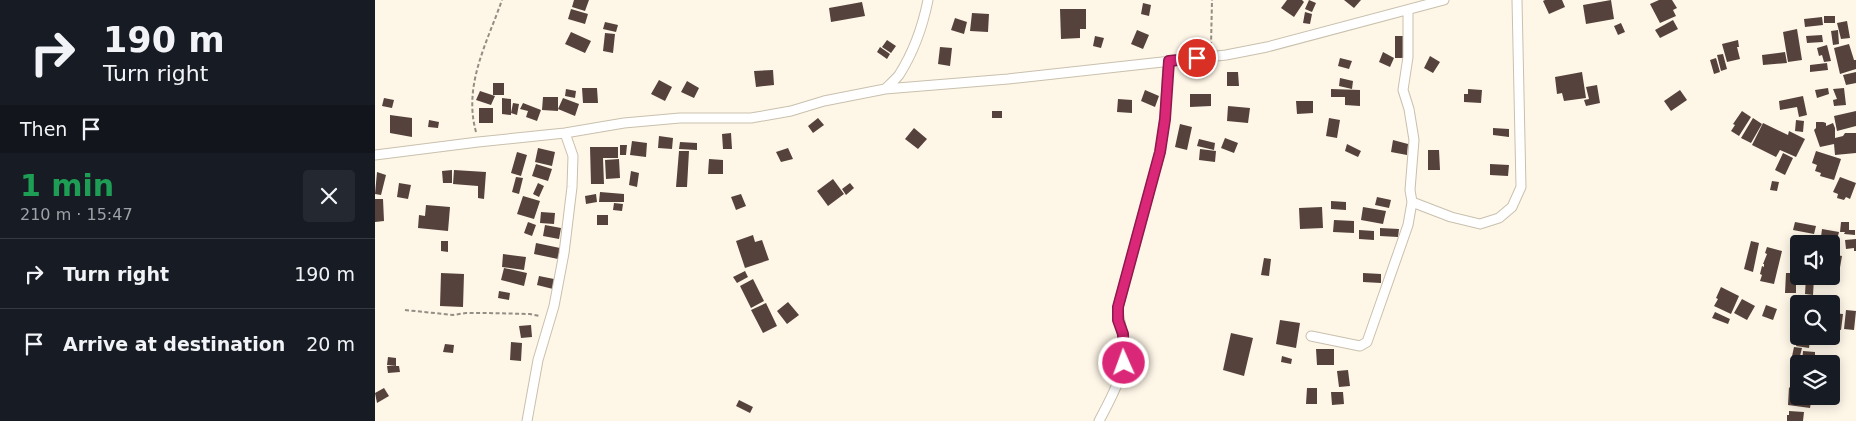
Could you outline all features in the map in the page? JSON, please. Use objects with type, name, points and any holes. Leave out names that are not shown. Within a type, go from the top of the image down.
[{"type":"street","points":[[885,89],[898,76],[919,32],[928,0]]},
{"type":"street","points":[[375,155],[565,133],[634,122],[681,118],[751,118],[791,111],[824,101],[885,89],[1008,79],[1212,56],[1267,47],[1444,0]]},
{"type":"street","points":[[1412,202],[1451,217],[1480,224],[1499,218],[1512,207],[1521,187],[1517,0]]},
{"type":"street","points":[[1311,336],[1360,346],[1367,342],[1408,225],[1412,202],[1410,190],[1414,140],[1409,108],[1403,90],[1408,57],[1408,11]]},
{"type":"street","points":[[1099,421],[1116,389],[1122,373],[1124,349],[1123,334],[1118,320],[1118,307],[1160,152],[1165,119],[1169,61]]},
{"type":"street","points":[[527,421],[538,360],[550,318],[564,253],[573,187],[573,156],[565,133]]},
{"type":"path","points":[[478,142],[473,124],[474,78],[482,51],[502,0]]},
{"type":"path","points":[[1212,0],[1212,56]]},
{"type":"path","points":[[405,310],[453,315],[466,313],[530,314],[550,318]]},
{"type":"building","points":[[574,0],[589,0],[585,11],[572,7]]},
{"type":"building","points":[[1287,0],[1302,0],[1304,2],[1294,17],[1281,8]]},
{"type":"building","points":[[1309,0],[1316,3],[1312,12],[1305,9]]},
{"type":"building","points":[[1344,0],[1361,0],[1354,8]]},
{"type":"building","points":[[1562,0],[1565,7],[1549,14],[1543,1]]},
{"type":"building","points":[[1611,0],[1614,19],[1586,24],[1583,5]]},
{"type":"building","points":[[1659,0],[1672,0],[1677,8],[1673,10],[1676,16],[1660,23],[1650,4]]},
{"type":"building","points":[[862,2],[865,16],[831,22],[829,8]]},
{"type":"building","points":[[1143,3],[1151,5],[1149,16],[1141,14]]},
{"type":"building","points":[[571,9],[588,14],[585,24],[568,19]]},
{"type":"building","points":[[1060,9],[1086,9],[1086,29],[1080,29],[1080,38],[1061,39]]},
{"type":"building","points":[[1305,12],[1312,14],[1310,24],[1303,23]]},
{"type":"building","points":[[972,13],[989,14],[988,32],[970,31]]},
{"type":"building","points":[[1824,16],[1835,16],[1835,23],[1824,23]]},
{"type":"building","points":[[1822,17],[1823,25],[1805,27],[1804,19]]},
{"type":"building","points":[[955,18],[967,22],[964,34],[951,30]]},
{"type":"building","points":[[1673,20],[1678,29],[1660,38],[1655,30]]},
{"type":"building","points":[[1847,21],[1850,38],[1841,39],[1837,23]]},
{"type":"building","points":[[605,22],[618,25],[616,32],[603,29]]},
{"type":"building","points":[[1621,23],[1625,32],[1618,35],[1614,26]]},
{"type":"building","points":[[1797,29],[1802,60],[1788,62],[1783,32]]},
{"type":"building","points":[[1137,30],[1149,35],[1143,49],[1131,44]]},
{"type":"building","points":[[1838,30],[1839,44],[1833,45],[1831,31]]},
{"type":"building","points":[[571,32],[591,41],[585,53],[565,44]]},
{"type":"building","points":[[605,33],[615,34],[613,53],[603,51]]},
{"type":"building","points":[[1822,35],[1823,42],[1807,43],[1806,36]]},
{"type":"building","points":[[1095,36],[1104,38],[1101,48],[1093,46]]},
{"type":"building","points":[[1395,36],[1405,36],[1404,58],[1395,58]]},
{"type":"building","points":[[887,40],[896,46],[891,53],[882,47]]},
{"type":"building","points":[[1738,40],[1739,47],[1737,47],[1740,59],[1727,62],[1722,44]]},
{"type":"building","points":[[1849,44],[1854,60],[1856,60],[1856,69],[1840,74],[1834,48]]},
{"type":"building","points":[[1827,45],[1831,61],[1824,62],[1822,55],[1819,56],[1817,48]]},
{"type":"building","points":[[880,47],[890,54],[887,59],[877,52]]},
{"type":"building","points":[[940,47],[952,48],[950,66],[938,64]]},
{"type":"building","points":[[1383,52],[1394,58],[1390,67],[1379,62]]},
{"type":"building","points":[[1785,52],[1787,63],[1763,65],[1762,55]]},
{"type":"building","points":[[1723,54],[1727,69],[1721,71],[1717,55]]},
{"type":"building","points":[[1430,56],[1440,62],[1433,73],[1424,68]]},
{"type":"building","points":[[1340,58],[1352,61],[1349,69],[1338,66]]},
{"type":"building","points":[[1716,58],[1720,72],[1714,74],[1710,60]]},
{"type":"building","points":[[1827,63],[1828,70],[1810,72],[1810,65]]},
{"type":"building","points":[[773,70],[774,85],[756,87],[754,71]]},
{"type":"building","points":[[1227,72],[1238,72],[1239,86],[1227,86]]},
{"type":"building","points":[[1582,72],[1586,98],[1564,101],[1562,93],[1557,94],[1555,77]]},
{"type":"building","points":[[1856,72],[1856,83],[1846,85],[1843,75]]},
{"type":"building","points":[[1340,78],[1353,81],[1352,89],[1339,86]]},
{"type":"building","points":[[659,80],[672,87],[665,101],[651,94]]},
{"type":"building","points":[[687,81],[699,88],[694,98],[681,92]]},
{"type":"building","points":[[493,83],[504,83],[504,95],[493,95]]},
{"type":"building","points":[[1597,85],[1600,103],[1586,106],[1584,100],[1589,99],[1586,87]]},
{"type":"building","points":[[582,88],[597,88],[598,103],[583,103]]},
{"type":"building","points":[[1828,88],[1829,94],[1817,98],[1815,90]]},
{"type":"building","points":[[1844,88],[1846,105],[1834,106],[1833,100],[1837,99],[1833,89]]},
{"type":"building","points":[[566,89],[576,91],[575,98],[565,96]]},
{"type":"building","points":[[1331,89],[1360,90],[1360,106],[1345,105],[1345,97],[1331,97]]},
{"type":"building","points":[[1468,89],[1482,90],[1481,103],[1464,102],[1464,94],[1468,94]]},
{"type":"building","points":[[1145,90],[1159,96],[1155,107],[1141,101]]},
{"type":"building","points":[[1680,90],[1687,100],[1671,111],[1664,101]]},
{"type":"building","points":[[480,91],[495,96],[491,105],[476,100]]},
{"type":"building","points":[[1190,94],[1211,94],[1211,106],[1190,107]]},
{"type":"building","points":[[1803,96],[1807,115],[1799,117],[1797,107],[1780,110],[1779,101]]},
{"type":"building","points":[[543,97],[558,97],[558,111],[542,110]]},
{"type":"building","points":[[384,98],[394,100],[392,108],[382,106]]},
{"type":"building","points":[[502,98],[511,99],[511,115],[502,114]]},
{"type":"building","points":[[563,98],[579,104],[575,116],[558,109]]},
{"type":"building","points":[[1118,99],[1132,100],[1132,113],[1117,112]]},
{"type":"building","points":[[1296,101],[1313,101],[1313,113],[1297,114]]},
{"type":"building","points":[[513,103],[519,104],[517,115],[511,113]]},
{"type":"building","points":[[523,103],[541,110],[537,121],[526,117],[528,111],[520,109]]},
{"type":"building","points":[[1228,106],[1250,108],[1248,123],[1227,121]]},
{"type":"building","points":[[479,108],[493,108],[493,123],[479,123]]},
{"type":"building","points":[[992,111],[1002,111],[1002,118],[992,118]]},
{"type":"building","points":[[1742,111],[1751,117],[1739,136],[1731,131],[1735,125],[1733,124]]},
{"type":"building","points":[[1856,111],[1856,126],[1837,131],[1834,116]]},
{"type":"building","points":[[390,115],[412,118],[412,137],[390,133]]},
{"type":"building","points":[[818,118],[824,125],[813,133],[808,126]]},
{"type":"building","points":[[1329,118],[1340,120],[1337,138],[1326,136]]},
{"type":"building","points":[[1753,118],[1762,124],[1751,143],[1741,138]]},
{"type":"building","points":[[429,120],[439,122],[438,128],[428,127]]},
{"type":"building","points":[[1796,120],[1804,121],[1803,132],[1795,131]]},
{"type":"building","points":[[1816,122],[1826,123],[1826,126],[1833,123],[1835,138],[1843,136],[1845,133],[1856,133],[1856,153],[1835,155],[1834,144],[1820,147],[1814,130]]},
{"type":"building","points":[[1763,123],[1788,135],[1789,131],[1805,139],[1796,157],[1780,150],[1776,157],[1752,145]]},
{"type":"building","points":[[1180,124],[1192,127],[1187,150],[1175,147]]},
{"type":"building","points":[[914,128],[927,139],[918,149],[905,139]]},
{"type":"building","points":[[1493,128],[1509,129],[1509,137],[1493,135]]},
{"type":"building","points":[[731,133],[732,149],[723,149],[722,134]]},
{"type":"building","points":[[659,136],[673,138],[672,149],[658,148]]},
{"type":"building","points":[[1225,138],[1238,143],[1234,153],[1221,148]]},
{"type":"building","points":[[1199,139],[1215,143],[1214,150],[1197,146]]},
{"type":"building","points":[[1393,140],[1408,144],[1407,155],[1391,152]]},
{"type":"building","points":[[632,141],[647,143],[646,157],[630,155]]},
{"type":"building","points":[[680,142],[697,143],[697,150],[679,149]]},
{"type":"building","points":[[1347,144],[1361,151],[1358,157],[1345,151]]},
{"type":"building","points":[[620,145],[627,145],[626,155],[620,155]]},
{"type":"building","points":[[590,147],[618,147],[618,158],[603,158],[604,184],[591,184]]},
{"type":"building","points":[[538,148],[555,152],[552,166],[535,162]]},
{"type":"building","points":[[788,148],[793,159],[781,162],[776,152]]},
{"type":"building","points":[[1200,149],[1216,151],[1215,162],[1199,160]]},
{"type":"building","points":[[1428,150],[1439,150],[1440,170],[1428,170]]},
{"type":"building","points":[[679,151],[689,151],[687,187],[676,187]]},
{"type":"building","points":[[1816,151],[1841,159],[1834,180],[1820,176],[1821,173],[1815,171],[1817,165],[1812,163]]},
{"type":"building","points":[[517,152],[527,155],[521,176],[511,173]]},
{"type":"building","points":[[1783,153],[1793,158],[1785,175],[1775,170]]},
{"type":"building","points":[[619,159],[620,178],[606,179],[605,160]]},
{"type":"building","points":[[709,159],[723,160],[723,174],[708,174]]},
{"type":"building","points":[[536,164],[552,169],[548,181],[532,176]]},
{"type":"building","points":[[1490,164],[1509,165],[1508,176],[1490,175]]},
{"type":"building","points":[[452,170],[452,183],[443,183],[442,171]]},
{"type":"building","points":[[454,170],[486,172],[484,199],[478,198],[478,186],[453,184]]},
{"type":"building","points":[[631,171],[639,173],[637,187],[629,185]]},
{"type":"building","points":[[377,172],[386,175],[381,195],[375,194]]},
{"type":"building","points":[[516,177],[523,178],[519,194],[512,192]]},
{"type":"building","points":[[1840,177],[1856,183],[1850,199],[1846,197],[1844,200],[1837,198],[1838,194],[1833,192]]},
{"type":"building","points":[[833,179],[844,194],[828,206],[817,191]]},
{"type":"building","points":[[1772,181],[1779,182],[1777,191],[1770,190]]},
{"type":"building","points":[[399,183],[411,185],[408,199],[397,197]]},
{"type":"building","points":[[538,183],[544,186],[539,197],[533,194]]},
{"type":"building","points":[[850,183],[854,188],[846,195],[842,189]]},
{"type":"building","points":[[600,192],[624,194],[624,202],[599,202]]},
{"type":"building","points":[[596,194],[597,202],[586,204],[585,196]]},
{"type":"building","points":[[741,194],[746,206],[736,210],[731,197]]},
{"type":"building","points":[[523,196],[540,201],[534,219],[517,214]]},
{"type":"building","points":[[1377,197],[1391,200],[1389,208],[1375,205]]},
{"type":"building","points":[[375,199],[383,199],[384,221],[375,222]]},
{"type":"building","points":[[1331,201],[1346,202],[1346,210],[1331,209]]},
{"type":"building","points":[[614,203],[623,204],[622,211],[613,210]]},
{"type":"building","points":[[426,205],[450,207],[448,231],[418,228],[419,215],[425,216]]},
{"type":"building","points":[[1322,207],[1323,228],[1300,229],[1299,208]]},
{"type":"building","points":[[1363,207],[1386,211],[1383,224],[1361,220]]},
{"type":"building","points":[[541,212],[555,213],[554,224],[540,223]]},
{"type":"building","points":[[597,215],[608,215],[608,225],[597,225]]},
{"type":"building","points":[[1334,220],[1354,221],[1354,233],[1333,232]]},
{"type":"building","points":[[528,222],[536,225],[532,236],[524,233]]},
{"type":"building","points":[[1795,222],[1816,226],[1814,234],[1793,230]]},
{"type":"building","points":[[1841,222],[1849,222],[1849,230],[1855,230],[1855,235],[1840,232]]},
{"type":"building","points":[[545,225],[561,228],[559,239],[543,236]]},
{"type":"building","points":[[1380,228],[1399,229],[1398,237],[1380,236]]},
{"type":"building","points":[[1822,229],[1839,232],[1838,235],[1821,235]]},
{"type":"building","points":[[1359,230],[1374,231],[1374,240],[1359,239]]},
{"type":"building","points":[[753,235],[755,242],[762,240],[769,260],[745,268],[736,241]]},
{"type":"building","points":[[1856,239],[1856,251],[1854,251],[1854,248],[1846,249],[1845,240]]},
{"type":"building","points":[[441,241],[448,241],[448,252],[441,251]]},
{"type":"building","points":[[1751,241],[1759,243],[1753,272],[1744,269]]},
{"type":"building","points":[[536,243],[560,248],[558,259],[534,254]]},
{"type":"building","points":[[1767,247],[1782,251],[1774,284],[1760,281]]},
{"type":"building","points":[[503,254],[526,257],[524,270],[502,267]]},
{"type":"building","points":[[1264,258],[1271,259],[1269,276],[1261,275]]},
{"type":"building","points":[[504,268],[527,273],[524,286],[501,280]]},
{"type":"building","points":[[745,271],[748,277],[737,283],[733,277]]},
{"type":"building","points":[[441,273],[464,274],[463,307],[440,306]]},
{"type":"building","points":[[1363,273],[1381,274],[1381,283],[1363,282]]},
{"type":"building","points":[[1786,273],[1790,273],[1790,285],[1796,285],[1796,293],[1785,293]]},
{"type":"building","points":[[539,276],[554,279],[553,289],[537,285]]},
{"type":"building","points":[[753,279],[764,301],[751,308],[740,286]]},
{"type":"building","points":[[1806,285],[1814,285],[1813,295],[1805,294]]},
{"type":"building","points":[[1721,287],[1739,296],[1731,314],[1714,306]]},
{"type":"building","points":[[499,291],[510,293],[509,300],[498,298]]},
{"type":"building","points":[[1742,299],[1755,306],[1747,320],[1734,313]]},
{"type":"building","points":[[788,302],[799,315],[787,324],[777,311]]},
{"type":"building","points":[[766,303],[777,326],[763,333],[751,310]]},
{"type":"building","points":[[1766,305],[1777,309],[1773,320],[1762,316]]},
{"type":"building","points":[[1846,310],[1856,311],[1854,330],[1844,329]]},
{"type":"building","points":[[1715,312],[1730,319],[1728,324],[1712,318]]},
{"type":"building","points":[[1840,314],[1843,314],[1840,330]]},
{"type":"building","points":[[1280,320],[1300,323],[1296,348],[1276,344]]},
{"type":"building","points":[[531,325],[532,337],[521,338],[519,326]]},
{"type":"building","points":[[1231,333],[1253,338],[1244,376],[1223,370]]},
{"type":"building","points":[[511,342],[522,343],[521,361],[510,360]]},
{"type":"building","points":[[445,344],[454,345],[453,353],[443,352]]},
{"type":"building","points":[[1796,345],[1809,345],[1809,348]]},
{"type":"building","points":[[1794,347],[1802,348],[1800,355],[1792,355]]},
{"type":"building","points":[[1316,349],[1334,349],[1334,365],[1317,365]]},
{"type":"building","points":[[1803,351],[1815,352],[1815,355],[1803,355]]},
{"type":"building","points":[[1282,356],[1292,359],[1291,364],[1281,362]]},
{"type":"building","points":[[388,357],[396,358],[396,366],[387,365]]},
{"type":"building","points":[[387,366],[399,366],[400,372],[388,373]]},
{"type":"building","points":[[1348,370],[1350,386],[1339,387],[1337,371]]},
{"type":"building","points":[[1789,387],[1790,405],[1810,405],[1810,408],[1788,405]]},
{"type":"building","points":[[384,388],[389,396],[377,403],[375,393]]},
{"type":"building","points":[[1307,388],[1317,388],[1317,404],[1306,404]]},
{"type":"building","points":[[1331,392],[1343,392],[1344,404],[1332,405]]},
{"type":"building","points":[[739,400],[753,407],[750,413],[736,406]]},
{"type":"building","points":[[1789,411],[1804,412],[1803,421],[1787,421]]},
{"type":"route","points":[[1124,363],[1123,334],[1118,320],[1118,307],[1160,152],[1165,119],[1169,61],[1197,58]]}]
